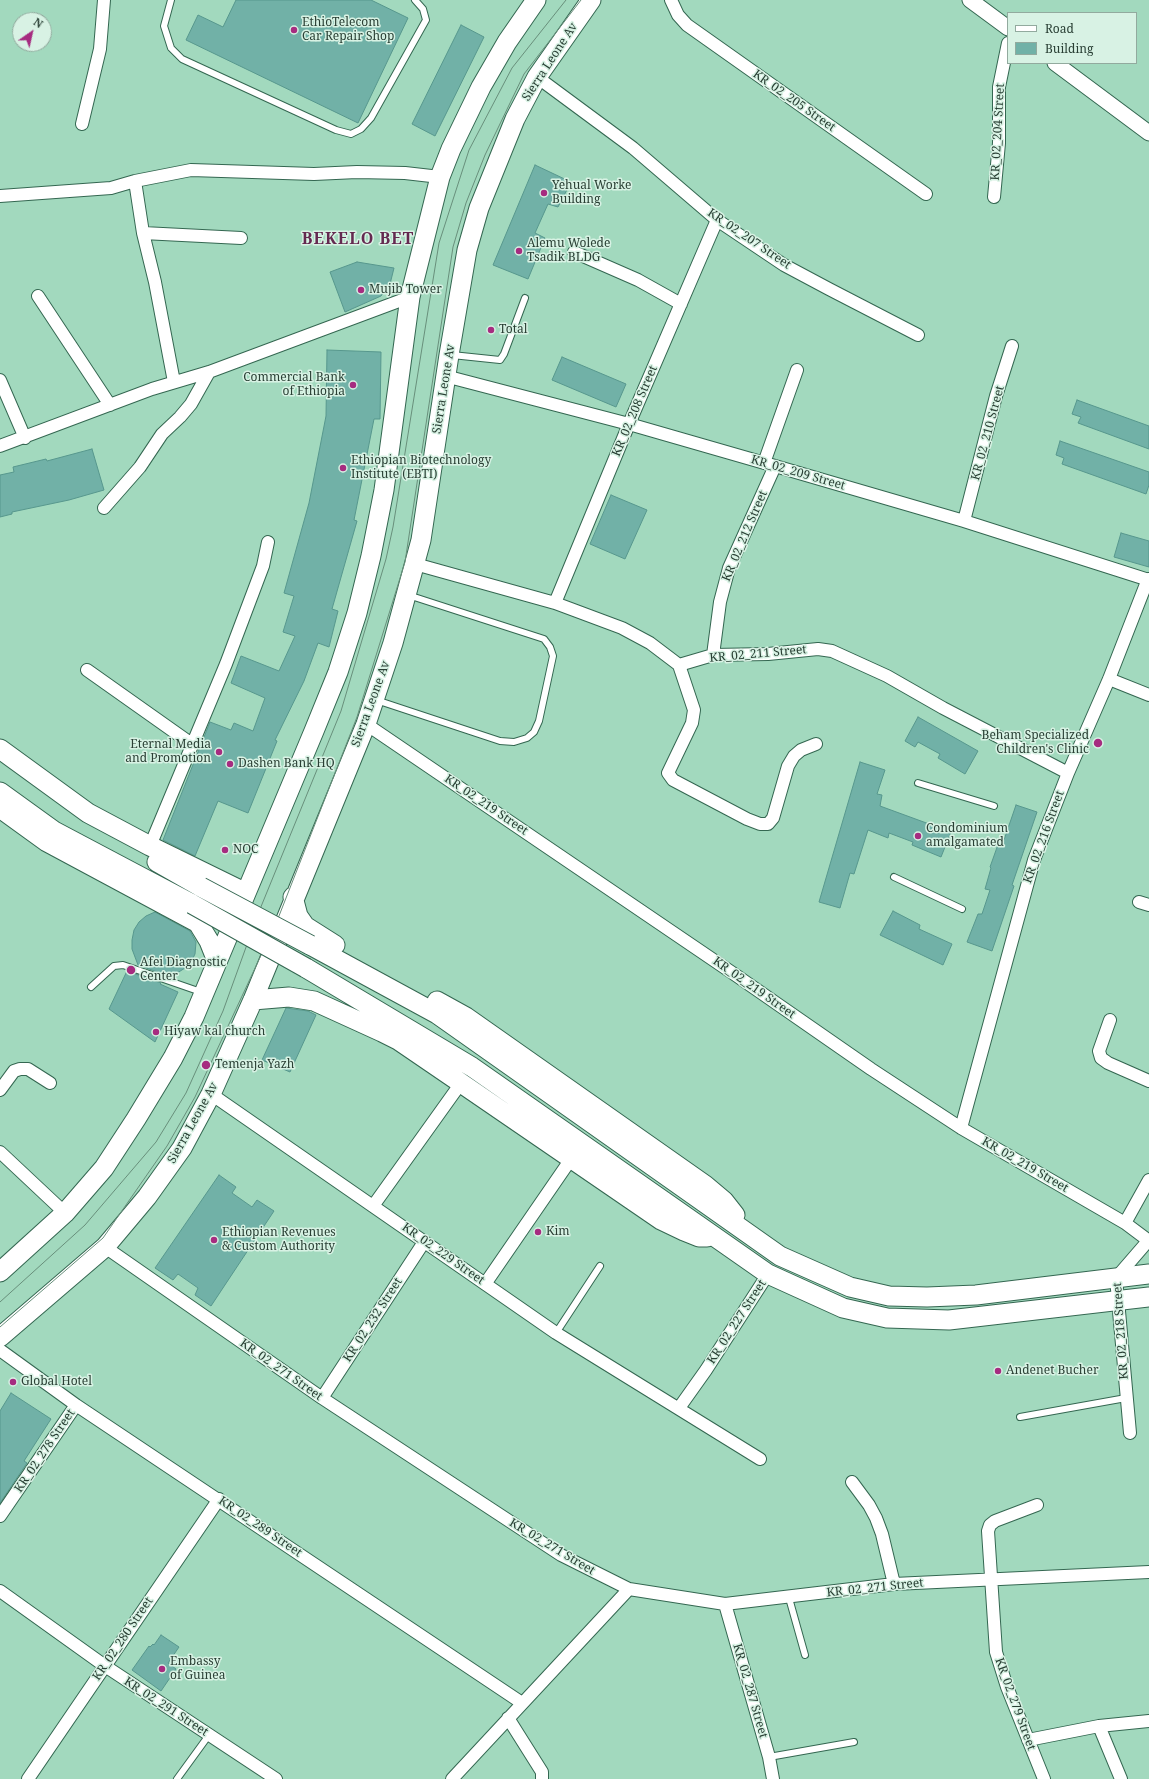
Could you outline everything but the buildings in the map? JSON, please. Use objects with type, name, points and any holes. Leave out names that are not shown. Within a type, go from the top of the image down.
[{"type":"main road","points":[[0,1272],[65,1213],[104,1168],[173,1058],[204,993],[335,680],[357,613],[384,490],[410,297],[440,177],[451,149],[482,87],[507,42],[536,0]]},
{"type":"main road","name":"Sierra Leone Av","points":[[0,1337],[105,1247],[147,1197],[182,1148],[211,1094],[252,1000],[293,897],[366,724],[393,643],[416,564],[422,533],[448,355],[467,250],[479,208],[515,118],[537,77],[591,0]]},
{"type":"main road","points":[[0,748],[88,813],[150,846],[246,893]]},
{"type":"main road","points":[[0,765],[59,807],[201,887],[437,1014],[780,1256],[824,1277],[850,1287],[889,1296],[927,1297],[976,1295],[1149,1274]]},
{"type":"main road","points":[[0,792],[54,831],[192,904],[306,968],[472,1067],[768,1274],[843,1308],[887,1318],[949,1320],[1149,1297]]},
{"type":"main road","points":[[0,808],[47,842],[198,923],[217,961]]},
{"type":"main road","points":[[293,897],[298,916],[305,926],[336,946],[466,1017],[705,1185],[724,1201],[739,1219],[745,1231]]},
{"type":"main road","points":[[252,1000],[289,997],[314,1001],[355,1018],[398,1040],[660,1220],[699,1237],[716,1238]]},
{"type":"street","points":[[82,124],[100,49],[104,0]]},
{"type":"street","name":"KR_02_205 Street","points":[[671,0],[678,15],[687,25],[926,194]]},
{"type":"street","points":[[970,0],[1007,27]]},
{"type":"street","name":"KR_02_204 Street","points":[[994,197],[999,143],[999,87],[1007,48]]},
{"type":"street","points":[[1056,64],[1149,133]]},
{"type":"street","name":"KR_02_207 Street","points":[[537,77],[633,148],[717,220],[784,265],[918,335]]},
{"type":"street","points":[[0,196],[111,188],[135,181],[191,170],[314,174],[356,172],[405,173],[440,177]]},
{"type":"street","points":[[135,181],[142,233],[154,282],[174,382]]},
{"type":"street","name":"KR_02_208 Street","points":[[555,604],[629,424],[717,220]]},
{"type":"street","points":[[142,233],[241,238]]},
{"type":"street","points":[[574,252],[638,280],[681,304]]},
{"type":"street","points":[[38,296],[110,405]]},
{"type":"street","points":[[0,446],[174,382],[209,372],[410,297]]},
{"type":"street","name":"KR_02_210 Street","points":[[964,521],[996,396],[1012,346]]},
{"type":"street","name":"KR_02_212 Street","points":[[713,655],[720,602],[729,568],[770,464],[797,370]]},
{"type":"street","points":[[104,508],[140,467],[162,434],[191,404],[209,372]]},
{"type":"street","name":"KR_02_209 Street","points":[[445,376],[629,424],[770,464],[964,521],[1148,579]]},
{"type":"street","points":[[0,380],[25,438]]},
{"type":"street","points":[[150,846],[226,664],[263,566],[268,542]]},
{"type":"street","points":[[416,564],[555,604],[622,628],[650,643],[679,665],[694,710],[692,723],[668,773],[673,780],[747,819],[760,824],[768,824],[773,818],[788,766],[794,756],[801,750],[816,744]]},
{"type":"street","name":"KR_02_216 Street","points":[[961,1128],[1034,860],[1068,773],[1109,679],[1148,579]]},
{"type":"street","name":"KR_02_211 Street","points":[[679,665],[713,655],[768,654],[818,649],[832,651],[887,676],[943,708],[1068,773]]},
{"type":"street","points":[[87,670],[193,745]]},
{"type":"street","points":[[1109,679],[1149,695]]},
{"type":"street","name":"KR_02_219 Street","points":[[366,724],[737,976],[871,1070],[961,1128],[1124,1223],[1149,1241]]},
{"type":"street","points":[[1110,1020],[1099,1051],[1101,1058],[1108,1063],[1149,1081]]},
{"type":"street","points":[[0,1090],[14,1071],[20,1069],[28,1070],[50,1083]]},
{"type":"street","points":[[373,1206],[461,1083]]},
{"type":"street","name":"KR_02_229 Street","points":[[211,1094],[556,1333],[760,1459]]},
{"type":"street","points":[[0,1152],[65,1213]]},
{"type":"street","points":[[485,1284],[571,1159]]},
{"type":"street","points":[[1124,1223],[1149,1180]]},
{"type":"street","name":"KR_02_218 Street","points":[[1130,1433],[1116,1278],[1149,1241]]},
{"type":"street","name":"KR_02_232 Street","points":[[322,1398],[424,1242]]},
{"type":"street","name":"KR_02_271 Street","points":[[105,1247],[322,1398],[561,1555],[629,1589],[725,1604],[789,1598],[894,1584],[1149,1572]]},
{"type":"street","name":"KR_02_227 Street","points":[[679,1408],[706,1370],[768,1274]]},
{"type":"street","name":"KR_02_289 Street","points":[[0,1350],[76,1405],[219,1499],[522,1703]]},
{"type":"street","name":"KR_02_278 Street","points":[[0,1516],[76,1405]]},
{"type":"street","points":[[852,1482],[870,1505],[876,1518],[882,1534],[894,1584]]},
{"type":"street","name":"KR_02_280 Street","points":[[28,1779],[219,1499]]},
{"type":"street","name":"KR_02_279 Street","points":[[1037,1505],[995,1521],[990,1525],[988,1531],[996,1652],[1007,1687],[1044,1779]]},
{"type":"street","points":[[452,1779],[629,1589]]},
{"type":"street","name":"KR_02_291 Street","points":[[0,1591],[105,1666],[276,1779]]},
{"type":"street","name":"KR_02_287 Street","points":[[725,1604],[769,1757],[773,1779]]},
{"type":"street","points":[[508,1718],[542,1772],[542,1779]]},
{"type":"street","points":[[1028,1740],[1099,1726],[1149,1721]]},
{"type":"street","points":[[1099,1726],[1121,1779]]},
{"type":"lane","points":[[171,0],[164,26],[170,48],[182,59],[336,130],[351,134],[361,129],[371,118],[426,20],[423,9],[415,0]]},
{"type":"lane","points":[[448,355],[500,360],[504,354],[525,298]]},
{"type":"lane","points":[[374,699],[500,741],[514,742],[527,738],[534,732],[539,721],[552,656],[550,647],[544,639],[407,594]]},
{"type":"lane","points":[[918,784],[994,806]]},
{"type":"lane","points":[[894,877],[962,909]]},
{"type":"lane","points":[[91,987],[114,966],[123,965],[204,993]]},
{"type":"lane","points":[[556,1333],[600,1266]]},
{"type":"lane","points":[[1020,1417],[1126,1398]]},
{"type":"lane","points":[[789,1598],[805,1655]]},
{"type":"lane","points":[[178,1779],[209,1735]]},
{"type":"lane","points":[[769,1757],[854,1742]]},
{"type":"tram line","points":[[0,1302],[85,1225],[156,1142],[186,1093],[223,1011],[258,914],[341,711],[386,559],[393,527],[439,243],[469,150],[512,68],[566,0]]},
{"type":"tram line","points":[[0,1327],[103,1238],[167,1146],[195,1097],[277,921],[357,717],[405,562],[453,247],[466,203],[485,155],[524,74],[581,0]]},
{"type":"place","name":"EthioTelecom Car Repair Shop","points":[[294,30]]},
{"type":"place","name":"Yehual Worke Building","points":[[544,193]]},
{"type":"place","name":"Alemu Wolede Tsadik BLDG","points":[[519,251]]},
{"type":"place","name":"Mujib Tower","points":[[361,290]]},
{"type":"place","name":"Total","points":[[491,330]]},
{"type":"place","name":"Commercial Bank of Ethiopia","points":[[353,385]]},
{"type":"place","name":"Ethiopian Biotechnology Institute (EBTI)","points":[[343,468]]},
{"type":"place","name":"Beham Specialized Children's Clinic","points":[[1098,743]]},
{"type":"place","name":"Eternal Media and Promotion","points":[[219,752]]},
{"type":"place","name":"Dashen Bank HQ","points":[[230,764]]},
{"type":"place","name":"Condominium amalgamated","points":[[918,836]]},
{"type":"place","name":"NOC","points":[[225,850]]},
{"type":"place","name":"Afei Diagnostic Center","points":[[131,970]]},
{"type":"place","name":"Hiyaw kal church","points":[[156,1032]]},
{"type":"place","name":"Temenja Yazh","points":[[206,1065]]},
{"type":"place","name":"Kim","points":[[538,1232]]},
{"type":"place","name":"Ethiopian Revenues & Custom Authority","points":[[214,1240]]},
{"type":"place","name":"Andenet Bucher","points":[[998,1371]]},
{"type":"place","name":"Global Hotel","points":[[13,1382]]},
{"type":"place","name":"Embassy of Guinea","points":[[162,1669]]},
{"type":"district","name":"BEKELO BET","points":[[358,239]]}]
